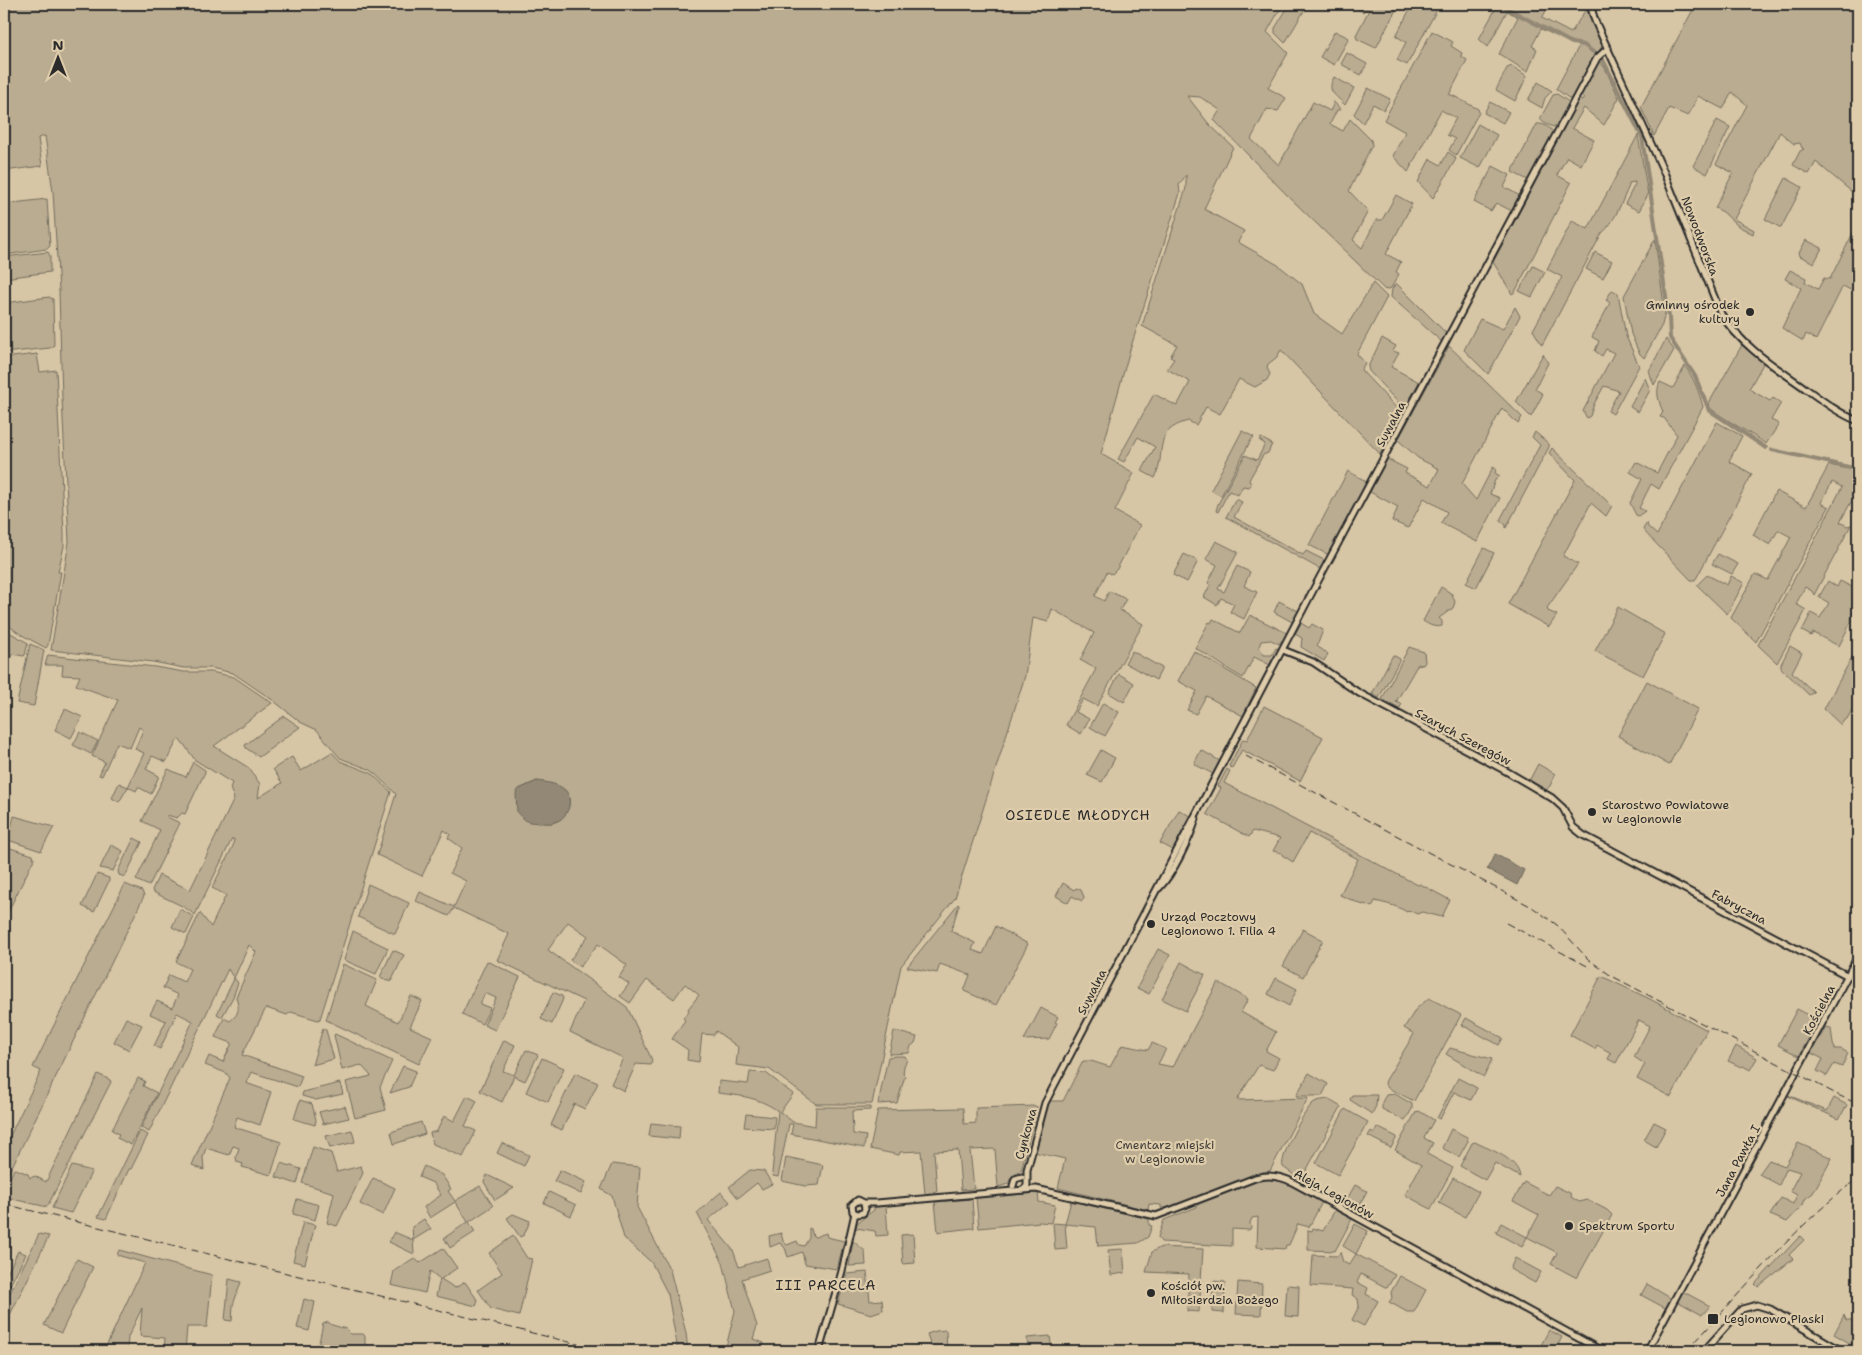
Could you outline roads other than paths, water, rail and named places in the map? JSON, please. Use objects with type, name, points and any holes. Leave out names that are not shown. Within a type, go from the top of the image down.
[{"type":"street","name":"Nowodworska","points":[[1590,4],[1663,170],[1707,283],[1724,318],[1743,341],[1779,370],[1836,410],[1858,421]]},
{"type":"street","name":"Suwalna","points":[[1045,1103],[1284,650],[1320,578],[1597,58],[1608,48]]},
{"type":"street","name":"Szarych Szeregów","points":[[1284,650],[1313,662],[1359,693],[1506,771],[1552,798],[1563,808],[1577,831],[1620,855]]},
{"type":"street","name":"Fabryczna","points":[[1620,855],[1848,976]]},
{"type":"street","name":"Kościelna","points":[[1797,1073],[1858,956]]},
{"type":"street","name":"Jana Pawła I","points":[[1647,1351],[1797,1073]]},
{"type":"street","name":"Cynkowa","points":[[1024,1183],[1045,1103]]},
{"type":"street","name":"Aleja Legionów","points":[[1015,1188],[1024,1183],[1036,1189],[1156,1216],[1255,1178],[1265,1176],[1280,1177],[1602,1351]]},
{"type":"street","points":[[819,1351],[856,1214],[852,1208],[853,1203],[858,1200],[864,1204],[1003,1191],[1015,1188],[1015,1179],[1024,1183]]},
{"type":"street","points":[[856,1214],[864,1212],[864,1204]]},
{"type":"street","points":[[1704,1351],[1742,1309],[1758,1305],[1842,1351]]},
{"type":"waterway","points":[[1499,4],[1572,43],[1584,45],[1597,55]]},
{"type":"waterway","points":[[1602,58],[1642,137],[1669,317],[1670,338],[1695,376],[1709,410],[1766,448]]},
{"type":"waterway","points":[[1772,450],[1858,469]]},
{"type":"railway","points":[[1246,756],[1532,907],[1557,925],[1588,959],[1610,975],[1858,1104]]},
{"type":"railway","points":[[1506,923],[1591,968]]},
{"type":"railway","points":[[1687,1351],[1790,1239],[1834,1197],[1858,1178]]},
{"type":"railway","points":[[4,1204],[606,1351]]},
{"type":"place","name":"Gminny ośrodek kultury","points":[[1750,312]]},
{"type":"place","name":"Starostwo Powiatowe w Legionowie","points":[[1592,812]]},
{"type":"place","name":"Urząd Pocztowy Legionowo 1. Filia 4","points":[[1151,924]]},
{"type":"place","name":"Spektrum Sportu","points":[[1569,1226]]},
{"type":"place","name":"Kościół pw. Miłosierdzia Bożego","points":[[1151,1293]]},
{"type":"place","name":"Legionowo Piaski","points":[[1713,1319]]},
{"type":"district","name":"OSIEDLE MŁODYCH","points":[[1078,815]]},
{"type":"district","name":"III PARCELA","points":[[826,1285]]},
{"type":"park label","name":"Cmentarz miejski w Legionowie","points":[[1165,1152]]}]
